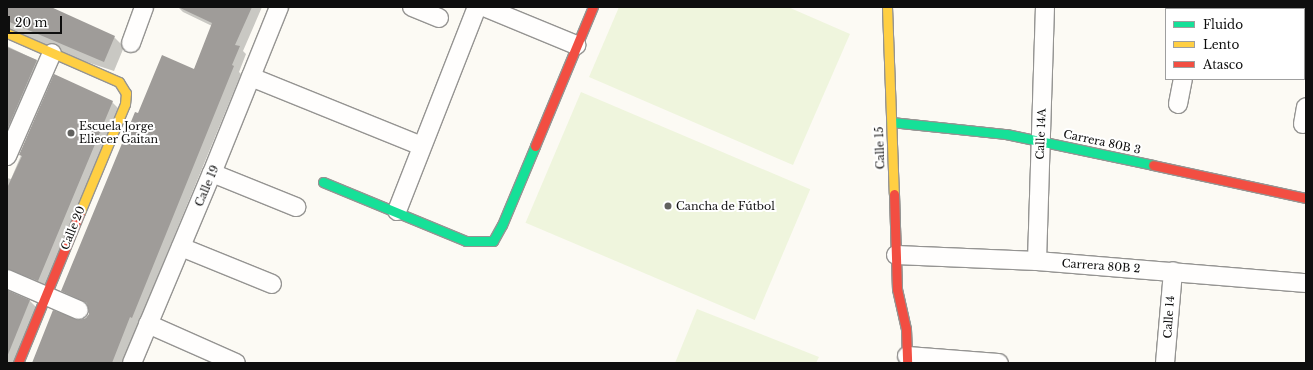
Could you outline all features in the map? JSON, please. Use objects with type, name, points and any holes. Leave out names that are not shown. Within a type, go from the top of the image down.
[{"type":"street","points":[[131,43],[144,7]]},
{"type":"street","name":"Calle 19","points":[[132,363],[212,173],[279,7]]},
{"type":"street","points":[[412,7],[439,18]]},
{"type":"street","points":[[397,211],[477,7]]},
{"type":"street","points":[[484,7],[576,45]]},
{"type":"street","points":[[323,182],[466,240],[493,241],[502,225],[593,7]]},
{"type":"street","name":"Calle 15","points":[[887,7],[897,289],[894,312]]},
{"type":"street","name":"Calle 14A","points":[[1037,261],[1045,7]]},
{"type":"street","points":[[7,33],[52,53],[7,156]]},
{"type":"street","name":"Calle 20","points":[[18,363],[125,104],[126,93],[119,82],[52,53]]},
{"type":"street","points":[[251,77],[422,146]]},
{"type":"street","points":[[1178,104],[1183,80]]},
{"type":"street","name":"Carrera 80B 3","points":[[891,122],[1006,134],[1306,198]]},
{"type":"street","points":[[212,173],[296,207]]},
{"type":"street","points":[[181,247],[272,284]]},
{"type":"street","name":"Carrera 80B 2","points":[[896,255],[1037,261],[1306,283]]},
{"type":"street","name":"Calle 14","points":[[1165,363],[1173,271]]},
{"type":"street","points":[[7,279],[79,310]]},
{"type":"street","name":"Calle 15","points":[[897,289],[906,329],[907,360]]},
{"type":"street","points":[[148,324],[236,363]]},
{"type":"street","points":[[907,360],[999,363]]},
{"type":"green space","points":[[619,7],[788,7],[850,34],[793,165],[589,77]]},
{"type":"green space","name":"Cancha de Fútbol","points":[[581,92],[810,189],[755,320],[526,223]]},
{"type":"green space","points":[[697,309],[819,357],[816,363],[675,363]]},
{"type":"building","points":[[7,7],[51,7],[115,36],[104,62],[7,21]]},
{"type":"building","points":[[178,7],[252,7],[235,45],[240,46],[232,65],[234,66],[132,318],[130,317],[112,363],[32,363],[53,310],[80,320],[86,318],[89,314],[87,303],[61,291],[135,112],[138,113],[162,55],[194,69],[212,23]]},
{"type":"building","points":[[7,47],[37,60],[7,130]]},
{"type":"building","points":[[54,74],[113,101],[38,281],[7,269],[7,188],[22,156],[19,155]]},
{"type":"building","points":[[7,290],[30,300],[7,357]]},
{"type":"traffic: fast","points":[[891,122],[1006,134],[1153,165]]},
{"type":"traffic: fast","points":[[323,182],[466,241],[493,241],[502,225],[535,146]]},
{"type":"traffic: slow","points":[[887,7],[894,194]]},
{"type":"traffic: slow","points":[[7,33],[119,82],[126,93],[125,104],[80,212]]},
{"type":"traffic: jam","points":[[535,146],[593,7]]},
{"type":"traffic: jam","points":[[1153,165],[1306,198]]},
{"type":"traffic: jam","points":[[894,194],[897,289],[906,329],[907,363]]},
{"type":"traffic: jam","points":[[18,363],[80,212]]},
{"type":"place","name":"Escuela Jorge Eliecer Gaitan","points":[[71,133]]},
{"type":"place","name":"Cancha de Fútbol","points":[[668,206]]}]
